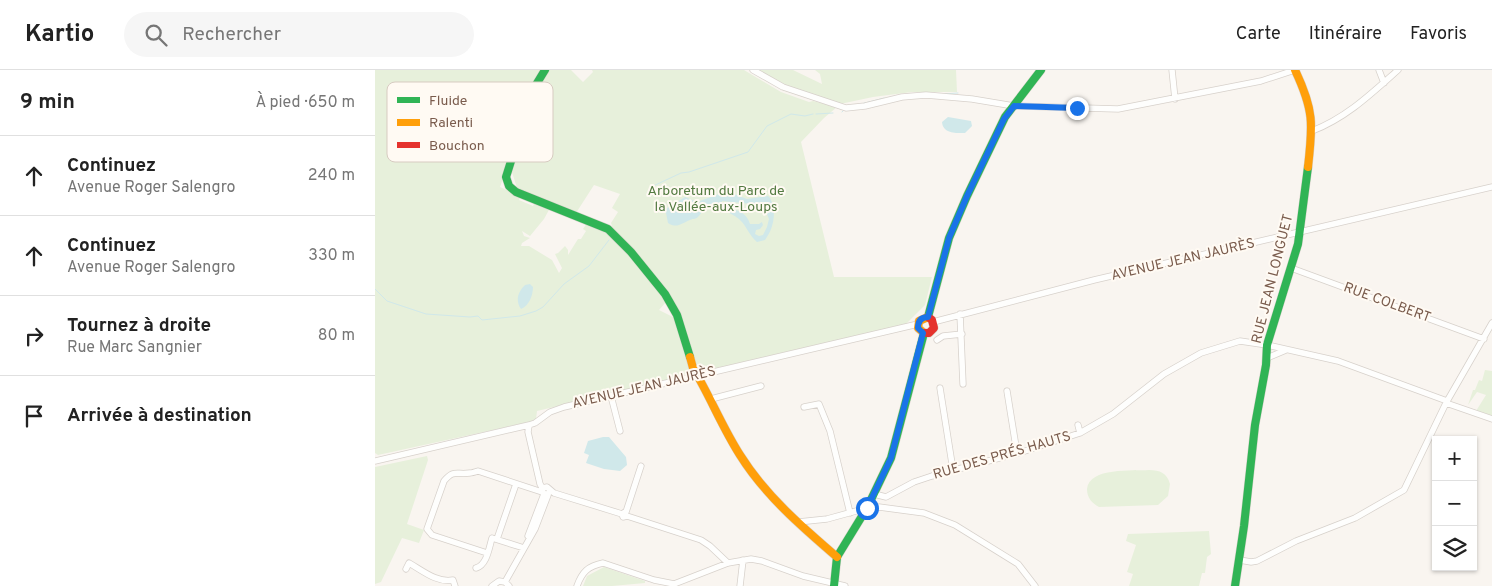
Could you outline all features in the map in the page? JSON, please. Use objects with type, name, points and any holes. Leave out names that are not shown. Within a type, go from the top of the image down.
[{"type":"street","points":[[538,82],[545,70]]},
{"type":"street","points":[[753,70],[783,87],[846,108],[902,97],[926,95],[972,99],[1014,106],[1118,109],[1261,81],[1295,70]]},
{"type":"street","points":[[931,320],[921,318],[918,328],[923,333],[927,334],[932,331],[934,325],[931,320],[949,238],[967,196],[1004,119],[1041,70]]},
{"type":"street","points":[[1172,70],[1175,99]]},
{"type":"street","name":"RUE JEAN LONGUET","points":[[1235,586],[1240,560],[1258,404],[1267,358],[1267,345],[1301,232],[1311,131],[1311,113],[1306,94],[1295,70]]},
{"type":"street","points":[[1379,70],[1383,83]]},
{"type":"street","points":[[1311,131],[1328,125],[1344,116],[1399,70]]},
{"type":"street","points":[[510,162],[506,176],[510,188],[606,228],[631,252],[665,294],[677,315],[693,368],[740,455],[763,486],[798,522],[837,557]]},
{"type":"street","name":"AVENUE JEAN JAURÈS","points":[[931,320],[1492,187]]},
{"type":"street","name":"RUE COLBERT","points":[[1291,268],[1484,339]]},
{"type":"street","points":[[960,314],[963,384]]},
{"type":"street","points":[[1240,560],[1257,561],[1296,541],[1355,518],[1404,490],[1447,402],[1492,323]]},
{"type":"street","name":"AVENUE JEAN JAURÈS","points":[[375,461],[529,425],[550,412],[611,396],[918,324]]},
{"type":"street","points":[[834,584],[837,557],[867,508],[891,458],[923,333]]},
{"type":"street","points":[[937,340],[943,336],[962,334]]},
{"type":"street","name":"RUE DES PRÉS HAUTS","points":[[874,494],[886,497],[914,482],[1080,433],[1113,414],[1164,374],[1201,353],[1240,342],[1267,345],[1338,361],[1491,419]]},
{"type":"street","points":[[1267,358],[1288,350]]},
{"type":"street","points":[[711,399],[761,386]]},
{"type":"street","points":[[940,388],[953,470]]},
{"type":"street","points":[[1007,391],[1017,453]]},
{"type":"street","points":[[611,396],[620,431]]},
{"type":"street","points":[[804,407],[819,404],[831,431],[850,513]]},
{"type":"street","points":[[529,425],[528,432],[540,484],[547,492]]},
{"type":"street","points":[[1078,425],[1080,433]]},
{"type":"street","points":[[625,514],[641,466]]},
{"type":"street","points":[[487,552],[432,535],[427,529],[443,481],[455,472],[471,473],[477,471],[516,484],[625,514],[701,540],[728,563]]},
{"type":"street","points":[[497,540],[516,484]]},
{"type":"street","points":[[492,586],[499,581],[507,584],[529,540],[547,492]]},
{"type":"street","points":[[798,522],[827,519],[867,508],[889,508],[924,513],[955,525],[1018,564],[1035,586]]},
{"type":"street","points":[[476,568],[480,567],[483,563],[492,538],[524,548]]},
{"type":"street","points":[[740,586],[743,560]]},
{"type":"street","points":[[577,586],[583,572],[599,564],[674,584],[728,563],[743,560],[762,561],[803,576],[845,586]]},
{"type":"street","points":[[406,569],[409,563],[437,579],[453,580],[455,586]]},
{"type":"green space","points":[[375,70],[541,70],[537,82],[387,82],[387,162],[509,162],[500,187],[520,196],[519,200],[533,206],[535,202],[550,208],[544,219],[530,236],[522,231],[524,236],[530,238],[522,243],[521,246],[529,246],[552,260],[559,273],[562,268],[555,254],[565,246],[568,250],[568,255],[578,239],[581,239],[586,231],[583,229],[587,223],[604,230],[629,254],[666,302],[659,310],[673,316],[690,370],[688,375],[537,411],[536,419],[529,422],[378,455],[375,453]]},
{"type":"green space","name":"Arboretum du Parc de la Vallée-aux-Loups","points":[[548,70],[571,70],[583,82],[593,72],[592,70],[744,70],[781,92],[809,102],[813,101],[837,107],[801,142],[834,277],[932,277],[925,305],[906,324],[703,372],[700,368],[694,367],[680,318],[614,232],[611,223],[618,212],[612,208],[620,194],[594,185],[576,213],[562,206],[559,208],[518,191],[511,169],[513,162],[553,162],[553,82],[541,82]]},
{"type":"green space","points":[[759,70],[793,70],[822,84],[820,74],[815,70],[956,70],[957,92],[912,92],[840,104],[783,86]]},
{"type":"green space","points":[[1485,370],[1492,371],[1492,417],[1476,411],[1486,395],[1477,392],[1468,405],[1473,390],[1475,390],[1479,380],[1482,381]]},
{"type":"green space","points":[[427,456],[428,460],[407,524],[424,530],[419,543],[402,538],[381,582],[375,584],[375,467]]},
{"type":"green space","points":[[1149,470],[1163,473],[1170,484],[1168,496],[1158,505],[1099,507],[1089,498],[1087,489],[1095,477],[1113,472]]},
{"type":"green space","points":[[1209,531],[1211,554],[1207,557],[1205,573],[1202,573],[1199,586],[1129,586],[1133,574],[1127,572],[1136,545],[1126,541],[1128,534]]},
{"type":"green space","points":[[604,567],[645,581],[645,583],[583,586],[587,576]]},
{"type":"water","points":[[948,117],[971,121],[972,126],[965,133],[947,131],[942,122]]},
{"type":"water","points":[[722,193],[734,194],[747,199],[768,196],[772,203],[774,214],[771,230],[765,240],[757,242],[739,219],[726,211],[708,205],[697,218],[677,225],[668,223],[666,213],[661,212],[685,197],[697,202]],"holes":[[[722,201],[763,205],[769,219],[763,235],[759,236],[755,234],[756,230],[760,229],[763,225],[762,222],[750,224],[744,214],[738,210],[726,209],[722,205]]]},
{"type":"water","points":[[530,284],[533,287],[531,297],[528,303],[521,309],[518,302],[519,293],[525,285]]},
{"type":"water","points":[[609,437],[626,457],[627,465],[620,471],[604,469],[586,463],[589,455],[584,453],[588,441]]},
{"type":"waterway","points":[[943,94],[958,93]]},
{"type":"waterway","points":[[861,104],[884,98]]},
{"type":"waterway","points":[[816,114],[833,113]]},
{"type":"waterway","points":[[651,187],[681,173],[748,152],[767,126],[791,114],[805,116],[813,114]]},
{"type":"waterway","points":[[375,289],[387,301],[426,314],[478,316],[482,320],[520,316],[543,307],[564,284],[589,266],[609,240]]},
{"type":"traffic: fast","points":[[538,82],[545,70]]},
{"type":"traffic: fast","points":[[928,317],[949,238],[967,196],[1005,117],[1041,70]]},
{"type":"traffic: fast","points":[[511,162],[506,177],[509,186],[516,192],[608,229],[631,252],[665,294],[677,315],[690,357]]},
{"type":"traffic: fast","points":[[1235,586],[1244,526],[1255,425],[1266,365],[1267,345],[1298,244],[1308,167]]},
{"type":"traffic: fast","points":[[834,586],[837,557],[867,508],[891,458],[924,333]]},
{"type":"traffic: slow","points":[[1295,70],[1306,96],[1311,117],[1308,167]]},
{"type":"traffic: slow","points":[[924,333],[918,328],[919,321],[928,317]]},
{"type":"traffic: slow","points":[[690,357],[693,368],[727,434],[750,470],[772,497],[837,557]]},
{"type":"traffic: jam","points":[[924,333],[929,333],[934,328],[932,320],[928,317]]},
{"type":"route","points":[[867,508],[891,458],[918,358],[923,333],[918,328],[919,321],[921,318],[928,317],[949,238],[1005,117],[1014,106],[1077,108]]}]
